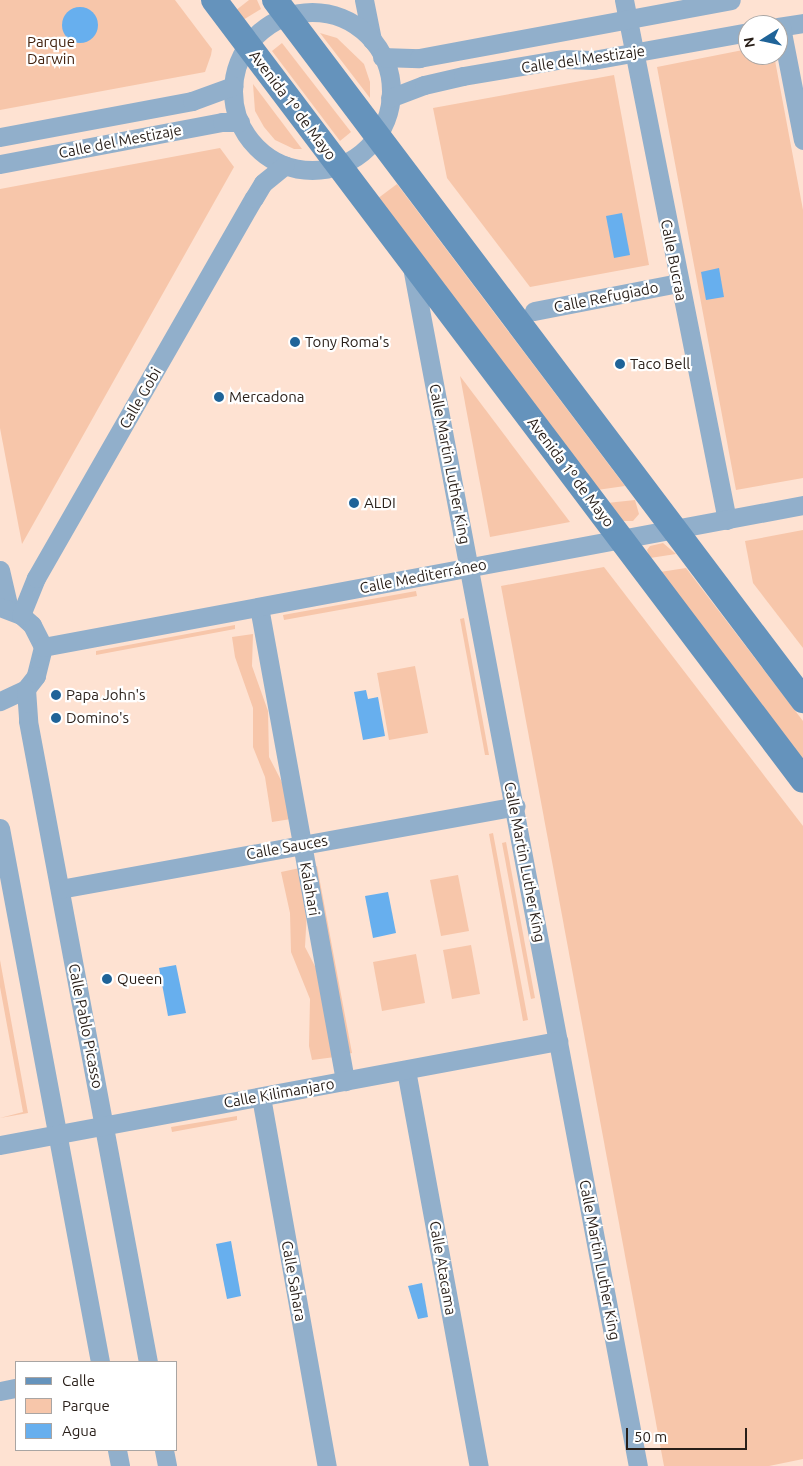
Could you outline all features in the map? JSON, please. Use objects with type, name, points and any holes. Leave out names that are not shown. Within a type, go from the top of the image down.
[{"type":"street","name":"Avenida 1º de Mayo","points":[[214,0],[803,780]]},
{"type":"street","points":[[364,0],[372,40]]},
{"type":"street","name":"Calle Bucraa","points":[[624,0],[678,282],[727,520]]},
{"type":"street","name":"Calle del Mestizaje","points":[[382,57],[419,58],[731,0]]},
{"type":"street","name":"Avenida 1º de Mayo","points":[[281,8],[323,12],[342,18],[372,40],[388,71],[390,98],[385,121],[377,135],[356,156],[338,165],[303,169],[285,165],[265,154],[240,122],[233,86],[238,64],[248,45],[281,8]]},
{"type":"street","points":[[281,8],[676,529],[803,700]]},
{"type":"street","points":[[788,26],[803,23]]},
{"type":"street","name":"Calle del Mestizaje","points":[[390,98],[424,85],[463,76],[564,59],[593,60],[738,34]]},
{"type":"street","points":[[788,65],[803,140]]},
{"type":"street","name":"Calle del Mestizaje","points":[[0,137],[192,101],[233,86]]},
{"type":"street","name":"Calle del Mestizaje","points":[[0,164],[205,125],[240,122]]},
{"type":"street","name":"Calle Gobi","points":[[263,184],[265,154]]},
{"type":"street","name":"Calle Gobi","points":[[10,610],[36,578],[263,184],[285,165]]},
{"type":"street","name":"Calle Martin Luther King","points":[[410,258],[515,806],[638,1466]]},
{"type":"street","name":"Calle Refugiado","points":[[534,311],[678,282]]},
{"type":"street","name":"Calle Mediterráneo","points":[[43,647],[803,505]]},
{"type":"street","points":[[0,570],[10,610],[32,625],[43,647],[36,676],[26,689],[0,701]]},
{"type":"street","name":"Kalahari","points":[[259,607],[345,1081]]},
{"type":"street","name":"Calle Pablo Picasso","points":[[26,689],[28,721],[148,1361]]},
{"type":"street","name":"Calle Sauces","points":[[60,889],[515,806]]},
{"type":"street","points":[[0,828],[6,898],[57,1135],[100,1361]]},
{"type":"street","name":"Calle Kilimanjaro","points":[[0,1146],[558,1041]]},
{"type":"street","name":"Calle Atacama","points":[[406,1070],[479,1466]]},
{"type":"street","name":"Calle Sahara","points":[[261,1097],[327,1466]]},
{"type":"street","points":[[0,1391],[15,1388]]},
{"type":"street","points":[[117,1451],[120,1466]]},
{"type":"street","points":[[164,1451],[167,1466]]},
{"type":"green space","name":"Parque Darwin","points":[[0,0],[175,0],[212,49],[211,55],[205,72],[0,110]]},
{"type":"green space","points":[[249,0],[257,0],[261,9],[243,20],[235,11]]},
{"type":"green space","points":[[320,33],[337,38],[364,64],[370,82],[370,98]]},
{"type":"green space","points":[[282,43],[351,132],[340,141],[272,51]]},
{"type":"green space","points":[[738,51],[738,65],[776,65],[803,210],[803,478],[736,490],[657,67]]},
{"type":"green space","points":[[614,75],[649,265],[530,287],[447,178],[433,108]]},
{"type":"green space","points":[[253,84],[302,149],[294,149],[275,140],[264,127],[255,111]]},
{"type":"green space","points":[[220,148],[234,167],[22,544],[0,428],[0,189]]},
{"type":"green space","points":[[397,184],[625,486],[597,490],[377,199]]},
{"type":"green space","points":[[460,376],[570,522],[490,537]]},
{"type":"green space","points":[[635,500],[639,514],[633,521],[622,521],[607,503]]},
{"type":"green space","points":[[803,530],[803,648],[753,583],[745,541]]},
{"type":"green space","points":[[663,543],[676,554],[650,558],[647,550],[650,546]]},
{"type":"green space","points":[[604,567],[803,826],[803,1459],[769,1466],[664,1466],[501,586]]},
{"type":"green space","points":[[686,568],[803,721],[803,761],[660,572]]},
{"type":"green space","points":[[416,591],[417,596],[284,620],[283,615]]},
{"type":"green space","points":[[464,618],[489,755],[485,755],[460,619]]},
{"type":"green space","points":[[235,625],[235,629],[96,655],[96,651]]},
{"type":"green space","points":[[253,634],[252,666],[268,711],[269,757],[285,788],[291,819],[272,822],[265,777],[253,747],[253,708],[235,657],[232,637]]},
{"type":"green space","points":[[415,666],[428,733],[389,740],[377,673]]},
{"type":"green space","points":[[493,833],[528,1020],[523,1021],[489,834]]},
{"type":"green space","points":[[506,842],[535,998],[531,999],[502,843]]},
{"type":"green space","points":[[317,866],[352,1053],[348,1054],[313,867]]},
{"type":"green space","points":[[300,868],[307,910],[305,947],[320,976],[335,1057],[312,1060],[309,1046],[310,999],[291,952],[290,913],[281,872]]},
{"type":"green space","points":[[458,875],[469,931],[441,936],[430,880]]},
{"type":"green space","points":[[471,945],[480,994],[452,999],[443,950]]},
{"type":"green space","points":[[416,954],[425,1003],[382,1011],[373,962]]},
{"type":"green space","points":[[0,960],[28,1113],[0,1118],[23,1112],[0,987]]},
{"type":"green space","points":[[237,1116],[237,1120],[172,1132],[171,1127]]},
{"type":"water","points":[[80,7],[87,8],[93,12],[97,18],[97,32],[93,38],[87,42],[80,43],[73,42],[67,38],[63,32],[62,25],[63,18],[67,12],[73,8]]},
{"type":"water","points":[[622,213],[630,255],[614,258],[606,216]]},
{"type":"water","points":[[719,268],[724,297],[706,300],[701,272]]},
{"type":"water","points":[[366,690],[368,699],[378,697],[385,736],[363,740],[354,692]]},
{"type":"water","points":[[388,892],[396,933],[373,938],[365,896]]},
{"type":"water","points":[[176,965],[186,1013],[168,1016],[159,968]]},
{"type":"water","points":[[231,1241],[241,1296],[227,1299],[216,1244]]},
{"type":"water","points":[[422,1283],[428,1317],[418,1319],[408,1286]]},
{"type":"place","name":"Tony Roma's","points":[[295,342]]},
{"type":"place","name":"Taco Bell","points":[[620,364]]},
{"type":"place","name":"Mercadona","points":[[219,397]]},
{"type":"place","name":"ALDI","points":[[354,503]]},
{"type":"place","name":"Papa John's","points":[[56,695]]},
{"type":"place","name":"Domino's","points":[[56,718]]},
{"type":"place","name":"Queen","points":[[107,979]]}]
